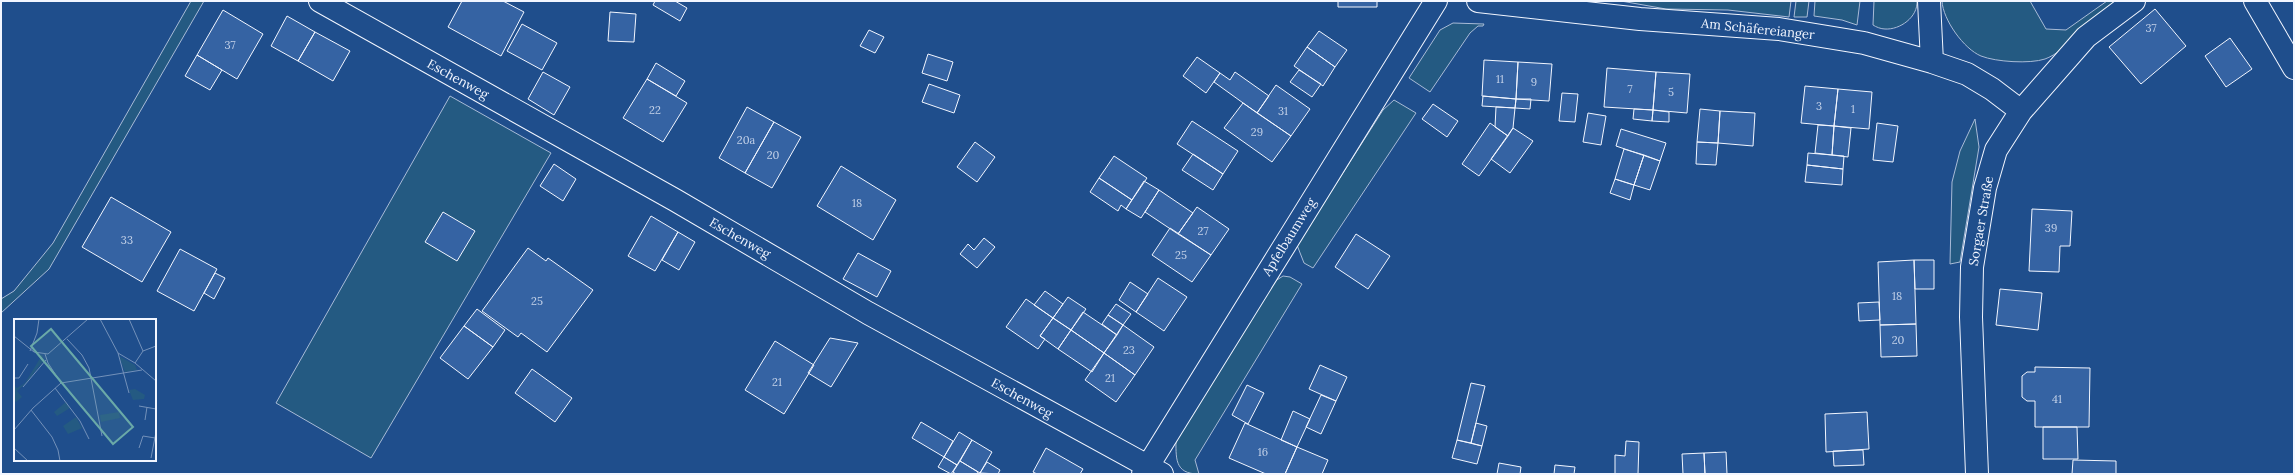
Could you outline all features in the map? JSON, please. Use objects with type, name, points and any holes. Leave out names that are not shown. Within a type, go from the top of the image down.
[{"type":"street","name":"Eschenweg","points":[[320,1],[675,200],[875,317],[1150,472]]},
{"type":"street","name":"Apfelbaumweg","points":[[1150,472],[1436,1]]},
{"type":"street","name":"Am Schäfereianger","points":[[1478,1],[1640,19],[1780,29],[1864,44],[1932,62],[1967,74],[1992,89],[2021,111]]},
{"type":"street","points":[[1929,1],[1932,62]]},
{"type":"street","name":"Sorgaer Straße","points":[[1977,474],[1971,318],[1972,266],[1985,188],[1996,150],[2021,111],[2086,37],[2134,1]]},
{"type":"street","points":[[2255,1],[2294,68]]},
{"type":"shaded area","points":[[191,1],[204,1],[49,269],[1,313],[1,299],[14,291],[53,243]]},
{"type":"shaded area","points":[[1621,1],[1791,1],[1789,17],[1728,10],[1666,9]]},
{"type":"shaded area","points":[[1796,1],[1809,1],[1807,17],[1794,17]]},
{"type":"shaded area","points":[[1815,1],[1860,1],[1857,25],[1842,20],[1814,16]]},
{"type":"shaded area","points":[[1874,1],[1917,1],[1917,7],[1911,17],[1902,25],[1891,29],[1885,29],[1873,25]]},
{"type":"shaded area","points":[[1942,1],[2030,1],[2046,29],[2066,30],[2107,1],[2117,1],[2072,42],[2053,55],[2039,61],[2022,62],[1995,60],[1981,56],[1974,52],[1961,41],[1950,25],[1943,9]]},
{"type":"shaded area","points":[[1453,23],[1484,24],[1483,26],[1478,26],[1470,33],[1430,92],[1409,78],[1440,30]]},
{"type":"shaded area","points":[[450,96],[551,153],[371,458],[276,403]]},
{"type":"shaded area","points":[[1394,100],[1416,113],[1313,268],[1304,263],[1297,245],[1383,110]]},
{"type":"shaded area","points":[[1975,119],[1979,147],[1960,262],[1950,264],[1952,182],[1960,151]]},
{"type":"shaded area","points":[[1283,276],[1290,277],[1302,284],[1195,460],[1199,474],[1185,471],[1178,463],[1176,437],[1269,285]]},
{"type":"building","points":[[462,1],[503,1],[524,12],[501,56],[448,27]]},
{"type":"building","points":[[655,1],[675,1],[687,8],[680,21],[653,5]]},
{"type":"building","points":[[1338,1],[1377,1],[1377,7],[1338,7]]},
{"type":"building","points":[[2155,9],[2186,46],[2141,84],[2109,47]]},
{"type":"building","points":[[223,10],[263,34],[237,79],[197,55]]},
{"type":"building","points":[[610,12],[636,14],[634,42],[608,41]]},
{"type":"building","points":[[287,16],[315,32],[298,61],[271,46]]},
{"type":"building","points":[[522,24],[557,43],[542,70],[507,51]]},
{"type":"building","points":[[869,30],[884,37],[875,53],[860,46]]},
{"type":"building","points":[[1319,31],[1347,50],[1335,67],[1307,47]]},
{"type":"building","points":[[315,32],[350,51],[333,81],[298,61]]},
{"type":"building","points":[[2230,38],[2252,69],[2226,87],[2205,56]]},
{"type":"building","points":[[1307,47],[1335,67],[1323,86],[1294,66]]},
{"type":"building","points":[[928,54],[953,62],[947,81],[922,73]]},
{"type":"building","points":[[197,55],[222,70],[210,90],[185,76]]},
{"type":"building","points":[[1197,57],[1220,73],[1206,93],[1183,76]]},
{"type":"building","points":[[1484,60],[1518,62],[1516,99],[1482,96]]},
{"type":"building","points":[[1518,62],[1552,64],[1549,101],[1516,99]]},
{"type":"building","points":[[656,63],[685,81],[676,96],[647,79]]},
{"type":"building","points":[[1607,68],[1656,72],[1653,110],[1604,107]]},
{"type":"building","points":[[1299,70],[1321,84],[1312,97],[1290,82]]},
{"type":"building","points":[[543,72],[570,87],[554,115],[528,99]]},
{"type":"building","points":[[1235,72],[1269,96],[1257,113],[1214,82],[1220,73],[1230,80]]},
{"type":"building","points":[[1656,72],[1690,74],[1687,113],[1653,110]]},
{"type":"building","points":[[647,79],[687,103],[663,142],[623,118]]},
{"type":"building","points":[[929,84],[960,95],[954,113],[922,102]]},
{"type":"building","points":[[1276,85],[1310,109],[1291,136],[1257,113]]},
{"type":"building","points":[[1805,86],[1838,89],[1834,126],[1801,123]]},
{"type":"building","points":[[1838,89],[1872,92],[1869,129],[1834,126]]},
{"type":"building","points":[[1562,93],[1578,94],[1575,122],[1559,121]]},
{"type":"building","points":[[1483,96],[1516,99],[1515,108],[1482,106]]},
{"type":"building","points":[[1516,99],[1531,99],[1530,109],[1515,108]]},
{"type":"building","points":[[1243,103],[1291,136],[1272,162],[1224,128]]},
{"type":"building","points":[[1433,104],[1458,121],[1447,137],[1422,119]]},
{"type":"building","points":[[747,107],[774,122],[745,173],[719,158]]},
{"type":"building","points":[[1496,107],[1515,108],[1513,128],[1508,136],[1495,127]]},
{"type":"building","points":[[1634,109],[1653,110],[1652,121],[1633,119]]},
{"type":"building","points":[[1700,109],[1720,111],[1718,143],[1697,142]]},
{"type":"building","points":[[1653,110],[1669,112],[1669,122],[1652,121]]},
{"type":"building","points":[[1720,111],[1755,113],[1753,146],[1718,143]]},
{"type":"building","points":[[1588,113],[1606,116],[1601,145],[1583,142]]},
{"type":"building","points":[[1192,121],[1238,151],[1223,174],[1177,144]]},
{"type":"building","points":[[774,122],[801,137],[772,188],[745,173]]},
{"type":"building","points":[[1490,123],[1508,136],[1479,176],[1462,164]]},
{"type":"building","points":[[1877,123],[1898,126],[1893,162],[1873,160]]},
{"type":"building","points":[[1818,125],[1834,126],[1832,155],[1815,153]]},
{"type":"building","points":[[1834,126],[1851,128],[1848,157],[1832,155]]},
{"type":"building","points":[[1513,128],[1533,141],[1510,173],[1491,159]]},
{"type":"building","points":[[1621,129],[1666,143],[1660,161],[1616,146]]},
{"type":"building","points":[[975,142],[995,157],[977,182],[957,167]]},
{"type":"building","points":[[1697,142],[1718,143],[1716,165],[1696,164]]},
{"type":"building","points":[[1624,149],[1644,155],[1634,185],[1615,179]]},
{"type":"building","points":[[1808,153],[1844,156],[1843,169],[1807,165]]},
{"type":"building","points":[[1193,154],[1223,174],[1213,190],[1182,170]]},
{"type":"building","points":[[1644,155],[1660,161],[1650,190],[1634,185]]},
{"type":"building","points":[[1114,156],[1147,178],[1132,200],[1099,178]]},
{"type":"building","points":[[554,164],[576,179],[563,201],[540,186]]},
{"type":"building","points":[[1807,165],[1843,169],[1842,185],[1805,182]]},
{"type":"building","points":[[841,166],[896,200],[873,240],[817,206]]},
{"type":"building","points":[[1099,178],[1132,200],[1126,209],[1121,205],[1118,211],[1090,192]]},
{"type":"building","points":[[1615,179],[1634,185],[1630,200],[1610,193]]},
{"type":"building","points":[[1144,181],[1159,190],[1141,218],[1126,209]]},
{"type":"building","points":[[1159,190],[1193,213],[1178,234],[1145,212]]},
{"type":"building","points":[[111,197],[171,232],[142,282],[82,247]]},
{"type":"building","points":[[1197,207],[1229,229],[1211,255],[1178,234]]},
{"type":"building","points":[[2032,209],[2072,211],[2070,246],[2060,246],[2059,272],[2029,271]]},
{"type":"building","points":[[443,212],[475,231],[457,261],[425,242]]},
{"type":"building","points":[[651,216],[678,232],[655,271],[628,256]]},
{"type":"building","points":[[1170,228],[1211,255],[1192,282],[1152,255]]},
{"type":"building","points":[[678,232],[695,242],[679,270],[662,260]]},
{"type":"building","points":[[1356,234],[1390,256],[1368,289],[1335,267]]},
{"type":"building","points":[[984,238],[995,247],[977,268],[960,254],[968,244],[974,250]]},
{"type":"building","points":[[528,248],[546,261],[548,258],[593,290],[547,352],[521,333],[518,337],[482,311]]},
{"type":"building","points":[[180,249],[217,269],[194,311],[157,291]]},
{"type":"building","points":[[858,253],[891,271],[877,297],[843,279]]},
{"type":"building","points":[[1914,260],[1916,324],[1880,325],[1878,262]]},
{"type":"building","points":[[1914,260],[1934,260],[1934,289],[1915,289]]},
{"type":"building","points":[[215,273],[225,278],[214,299],[204,293]]},
{"type":"building","points":[[1158,278],[1187,297],[1164,331],[1136,312]]},
{"type":"building","points":[[1130,282],[1148,294],[1136,312],[1119,300]]},
{"type":"building","points":[[2000,289],[2042,293],[2038,330],[1996,325]]},
{"type":"building","points":[[1045,291],[1063,304],[1053,318],[1034,305]]},
{"type":"building","points":[[1068,297],[1086,309],[1071,330],[1053,318]]},
{"type":"building","points":[[1026,299],[1053,318],[1040,336],[1045,339],[1038,349],[1006,327]]},
{"type":"building","points":[[1879,302],[1880,320],[1859,321],[1858,303]]},
{"type":"building","points":[[1116,304],[1131,314],[1123,325],[1108,315]]},
{"type":"building","points":[[477,309],[505,330],[493,347],[464,326]]},
{"type":"building","points":[[1083,312],[1117,335],[1104,353],[1071,330]]},
{"type":"building","points":[[1108,315],[1123,325],[1117,335],[1102,324]]},
{"type":"building","points":[[1053,318],[1071,330],[1058,349],[1040,336]]},
{"type":"building","points":[[1916,324],[1917,356],[1881,357],[1880,325]]},
{"type":"building","points":[[1123,325],[1154,347],[1135,375],[1104,353]]},
{"type":"building","points":[[464,326],[493,347],[468,379],[440,358]]},
{"type":"building","points":[[1071,330],[1104,353],[1092,372],[1058,349]]},
{"type":"building","points":[[830,338],[858,343],[831,387],[808,373]]},
{"type":"building","points":[[775,341],[814,365],[784,414],[745,390]]},
{"type":"building","points":[[1104,353],[1135,375],[1116,402],[1085,380]]},
{"type":"building","points":[[1320,365],[1347,377],[1336,401],[1309,389]]},
{"type":"building","points":[[2035,367],[2090,368],[2089,427],[2035,427],[2035,401],[2027,401],[2022,397],[2022,376],[2027,372],[2035,372]]},
{"type":"building","points":[[532,369],[572,398],[555,422],[515,393]]},
{"type":"building","points":[[1471,383],[1485,386],[1471,443],[1457,440]]},
{"type":"building","points":[[1247,385],[1264,393],[1248,424],[1232,415]]},
{"type":"building","points":[[1321,395],[1336,401],[1321,434],[1306,427]]},
{"type":"building","points":[[1293,411],[1310,419],[1297,447],[1281,440]]},
{"type":"building","points":[[1867,412],[1869,449],[1826,452],[1825,414]]},
{"type":"building","points":[[921,422],[953,441],[944,457],[912,438]]},
{"type":"building","points":[[1245,423],[1297,447],[1285,474],[1266,474],[1229,458]]},
{"type":"building","points":[[1476,423],[1487,426],[1482,446],[1471,443]]},
{"type":"building","points":[[2043,427],[2077,427],[2078,459],[2043,459]]},
{"type":"building","points":[[959,432],[972,440],[957,465],[944,457]]},
{"type":"building","points":[[972,440],[992,452],[980,473],[960,461]]},
{"type":"building","points":[[1457,440],[1482,446],[1477,464],[1452,458]]},
{"type":"building","points":[[1626,441],[1639,442],[1638,474],[1615,474],[1615,455],[1625,456]]},
{"type":"building","points":[[1297,447],[1328,460],[1322,474],[1285,474]]},
{"type":"building","points":[[1046,448],[1083,469],[1080,474],[1037,474],[1033,472]]},
{"type":"building","points":[[1863,450],[1864,465],[1834,466],[1833,451]]},
{"type":"building","points":[[1726,452],[1727,474],[1705,474],[1704,453]]},
{"type":"building","points":[[1704,453],[1705,474],[1683,474],[1682,454]]},
{"type":"building","points":[[944,457],[957,465],[951,474],[938,467]]},
{"type":"building","points":[[2073,460],[2116,461],[2116,474],[2072,474]]},
{"type":"building","points":[[960,461],[978,472],[977,474],[956,474],[953,472]]},
{"type":"building","points":[[987,462],[1000,470],[998,474],[980,473]]},
{"type":"building","points":[[1499,463],[1521,467],[1520,474],[1497,474]]},
{"type":"building","points":[[1555,465],[1575,467],[1574,474],[1554,474]]}]
